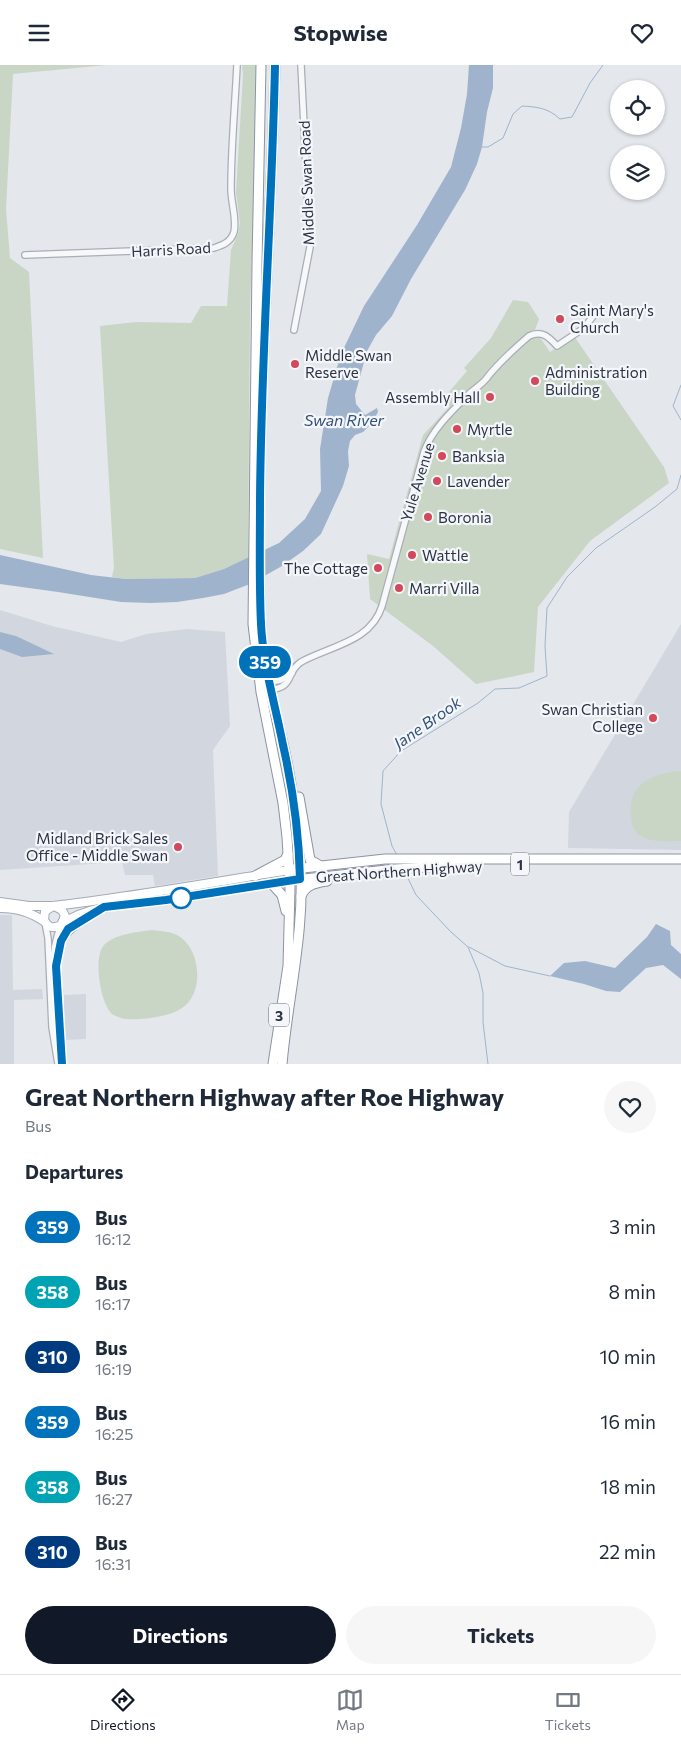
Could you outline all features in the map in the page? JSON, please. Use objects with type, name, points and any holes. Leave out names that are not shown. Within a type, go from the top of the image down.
[{"type":"highway","name":"3","points":[[261,65],[257,589],[265,687],[279,779],[290,881],[288,966],[273,1064]]},
{"type":"highway","name":"3","points":[[258,437],[275,65]]},
{"type":"highway","name":"3","points":[[265,687],[283,744],[294,806],[300,869],[296,968],[282,1064]]},
{"type":"highway","points":[[283,744],[294,770],[310,860],[319,865]]},
{"type":"highway","points":[[255,876],[285,860],[288,854]]},
{"type":"highway","name":"Great Northern Highway","points":[[289,870],[319,865],[398,859],[681,859]]},
{"type":"highway","name":"Great Northern Highway","points":[[290,881],[403,868],[466,864],[681,864]]},
{"type":"highway","points":[[300,901],[305,889],[313,884],[364,873]]},
{"type":"highway","points":[[272,884],[280,891],[287,907],[285,946],[288,966]]},
{"type":"main road","name":"Great Northern Highway","points":[[0,902],[29,906],[53,906],[196,886],[289,870]]},
{"type":"main road","name":"Great Northern Highway","points":[[62,924],[75,915],[104,907],[290,881]]},
{"type":"main road","points":[[196,886],[200,890],[210,893]]},
{"type":"main road","points":[[0,908],[24,911],[38,917],[45,923],[53,927],[62,924],[65,916],[58,907],[53,906],[45,911],[43,915],[45,923]]},
{"type":"main road","points":[[56,966],[61,941],[68,929],[104,907]]},
{"type":"street","name":"Harris Road","points":[[25,255],[214,248],[224,245],[234,233],[231,191],[237,65]]},
{"type":"street","name":"Middle Swan Road","points":[[294,330],[310,247],[301,65]]},
{"type":"street","name":"Yule Avenue","points":[[265,687],[282,680],[292,673],[300,663],[361,635],[376,621],[382,606],[424,452],[431,437],[440,426],[486,380],[489,374],[529,336],[538,333],[544,334],[557,346],[584,328],[597,311]]},
{"type":"street","points":[[45,923],[48,938],[52,1027],[60,1064]]},
{"type":"street","points":[[60,1064],[56,966],[53,965],[53,952],[62,924]]},
{"type":"shaded area","points":[[0,610],[52,626],[121,642],[146,634],[187,629],[225,632],[230,726],[213,750],[218,876],[155,886],[153,875],[125,875],[122,862],[0,870]]},
{"type":"shaded area","name":"Swan Christian College","points":[[681,624],[681,850],[568,848],[569,812]]},
{"type":"shaded area","points":[[0,915],[12,915],[13,990],[42,989],[43,999],[14,1000],[14,1064],[0,1064]]},
{"type":"shaded area","points":[[86,994],[86,1039],[63,1040],[64,995]]},
{"type":"green space","points":[[0,65],[107,65],[13,74],[6,209],[10,258],[29,272],[43,558],[0,549]]},
{"type":"green space","points":[[242,65],[259,65],[255,113],[257,114],[250,311],[248,558],[224,569],[195,578],[126,579],[112,577],[114,568],[100,326],[136,322],[191,323],[201,306],[227,306],[231,250],[238,234],[240,223],[236,192]]},
{"type":"green space","points":[[513,300],[528,302],[539,319],[535,330],[550,352],[574,336],[664,467],[669,483],[590,541],[538,607],[534,672],[476,684],[433,646],[370,599],[367,554],[389,559],[423,435],[450,406],[443,399],[467,371],[464,368],[491,338]]},
{"type":"green space","points":[[681,771],[681,841],[643,838],[633,827],[631,817],[633,796],[637,788],[660,774]]},
{"type":"green space","points":[[151,930],[168,932],[177,935],[185,941],[195,960],[197,971],[197,982],[194,992],[182,1008],[170,1014],[139,1019],[124,1019],[112,1014],[104,1000],[99,980],[101,951],[104,945],[114,938]]},
{"type":"water","name":"Swan River","points":[[469,65],[493,65],[493,88],[477,164],[465,190],[411,279],[392,316],[376,335],[367,351],[355,395],[356,404],[365,415],[377,408],[378,412],[372,423],[350,441],[348,451],[349,466],[343,486],[321,534],[303,551],[282,566],[250,584],[224,594],[203,598],[177,602],[121,602],[0,584],[0,555],[91,575],[126,579],[195,578],[224,569],[279,543],[305,519],[321,491],[320,449],[328,398],[341,354],[364,306],[417,225],[451,167],[467,94]]},
{"type":"water","points":[[0,632],[16,636],[54,654],[22,657],[0,649]]},
{"type":"water","points":[[656,924],[670,931],[671,945],[681,954],[681,979],[663,965],[646,968],[620,992],[606,991],[550,976],[564,963],[585,961],[615,968],[647,937]]},
{"type":"waterway","name":"Jane Brook","points":[[482,147],[488,147],[503,138],[513,114],[522,106],[551,112],[560,119],[572,117],[590,83],[603,65]]},
{"type":"waterway","name":"Jane Brook","points":[[681,385],[673,406],[681,420]]},
{"type":"waterway","name":"Jane Brook","points":[[397,855],[392,846],[381,804],[383,771],[401,751],[478,703],[495,689],[519,688],[547,676],[545,646],[547,608],[567,577],[596,548],[655,507],[677,489],[681,475]]},
{"type":"waterway","name":"Jane Brook","points":[[405,872],[416,895],[468,947],[479,973],[483,993],[483,1022],[488,1064]]},
{"type":"waterway","points":[[469,947],[505,966],[550,976]]},
{"type":"bus line","name":"359","points":[[62,1064],[56,959],[61,941],[68,929],[104,907],[166,900],[300,879],[294,806],[283,744],[268,683],[260,600],[263,348],[274,124],[275,65]]},
{"type":"place","name":"Saint Mary's Church","points":[[560,319]]},
{"type":"place","name":"Middle Swan Reserve","points":[[295,364]]},
{"type":"place","name":"Administration Building","points":[[535,381]]},
{"type":"place","name":"Assembly Hall","points":[[490,397]]},
{"type":"place","name":"Myrtle","points":[[457,429]]},
{"type":"place","name":"Banksia","points":[[442,456]]},
{"type":"place","name":"Lavender","points":[[437,481]]},
{"type":"place","name":"Boronia","points":[[428,517]]},
{"type":"place","name":"Wattle","points":[[412,555]]},
{"type":"place","name":"The Cottage","points":[[378,568]]},
{"type":"place","name":"Marri Villa","points":[[399,588]]},
{"type":"place","name":"Swan Christian College","points":[[653,718]]},
{"type":"place","name":"Midland Brick Sales Office - Middle Swan","points":[[178,847]]}]
